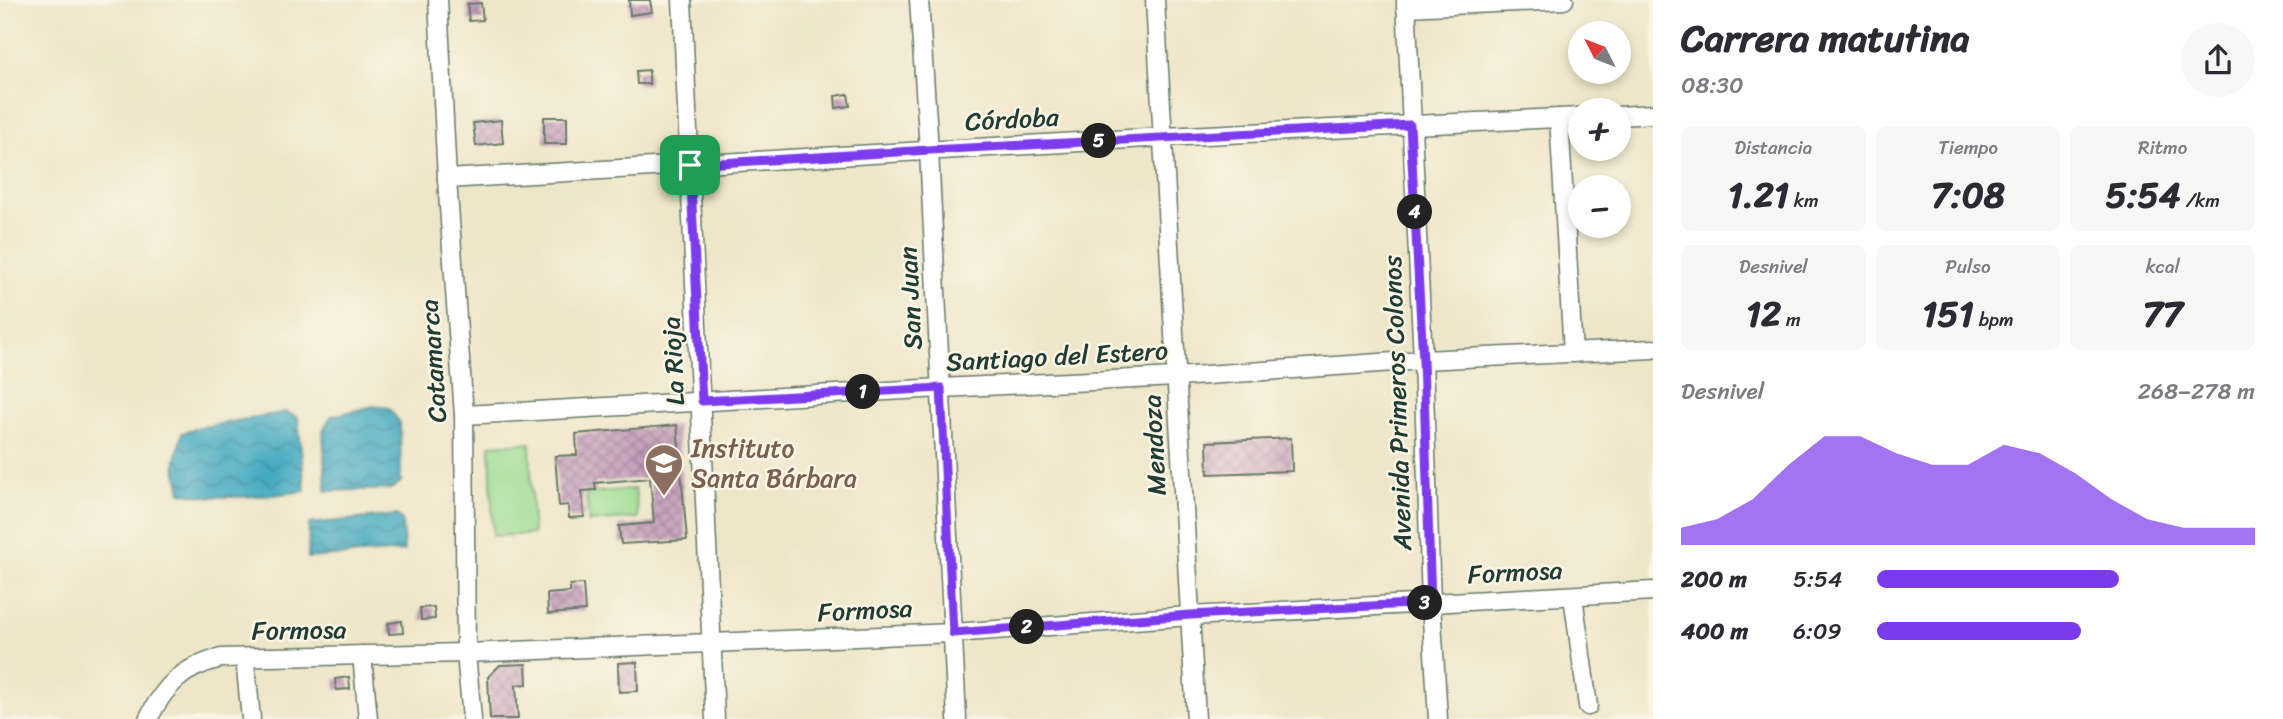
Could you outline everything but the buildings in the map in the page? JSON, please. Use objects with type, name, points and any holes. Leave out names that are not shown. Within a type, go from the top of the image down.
[{"type":"street","name":"Catamarca","points":[[438,0],[447,179],[464,415],[466,653],[472,719]]},
{"type":"street","name":"La Rioja","points":[[682,0],[715,719]]},
{"type":"street","name":"San Juan","points":[[919,0],[957,719]]},
{"type":"street","name":"Mendoza","points":[[1155,0],[1196,719]]},
{"type":"street","points":[[1406,4],[1564,0]]},
{"type":"street","name":"Avenida Primeros Colonos","points":[[1406,4],[1438,719]]},
{"type":"street","points":[[1631,115],[1653,114]]},
{"type":"street","points":[[1559,118],[1573,353]]},
{"type":"street","name":"Córdoba","points":[[447,179],[1164,137],[1568,118]]},
{"type":"street","name":"Santiago del Estero","points":[[464,415],[1653,349]]},
{"type":"street","name":"Formosa","points":[[148,719],[158,698],[180,675],[205,662],[221,658],[466,653],[953,633],[1190,615],[1653,591]]},
{"type":"street","points":[[1573,596],[1588,706]]},
{"type":"street","points":[[362,655],[368,719]]},
{"type":"street","points":[[245,658],[250,719]]},
{"type":"green space","points":[[530,443],[533,534],[493,536],[490,445]]},
{"type":"green space","points":[[635,489],[638,518],[589,522],[586,493]]},
{"type":"water","points":[[373,406],[389,408],[400,423],[401,482],[391,489],[326,491],[323,430],[331,416]]},
{"type":"water","points":[[286,412],[298,418],[305,491],[225,497],[181,492],[175,464],[182,433]]},
{"type":"water","points":[[397,515],[402,520],[404,551],[308,558],[309,524]]},
{"type":"place","name":"Instituto Santa Bárbara","points":[[664,497]]},
{"type":"route","points":[[1410,125],[1423,360],[1431,603],[1190,615],[953,633],[941,388],[702,401],[690,165],[1410,125]]}]
